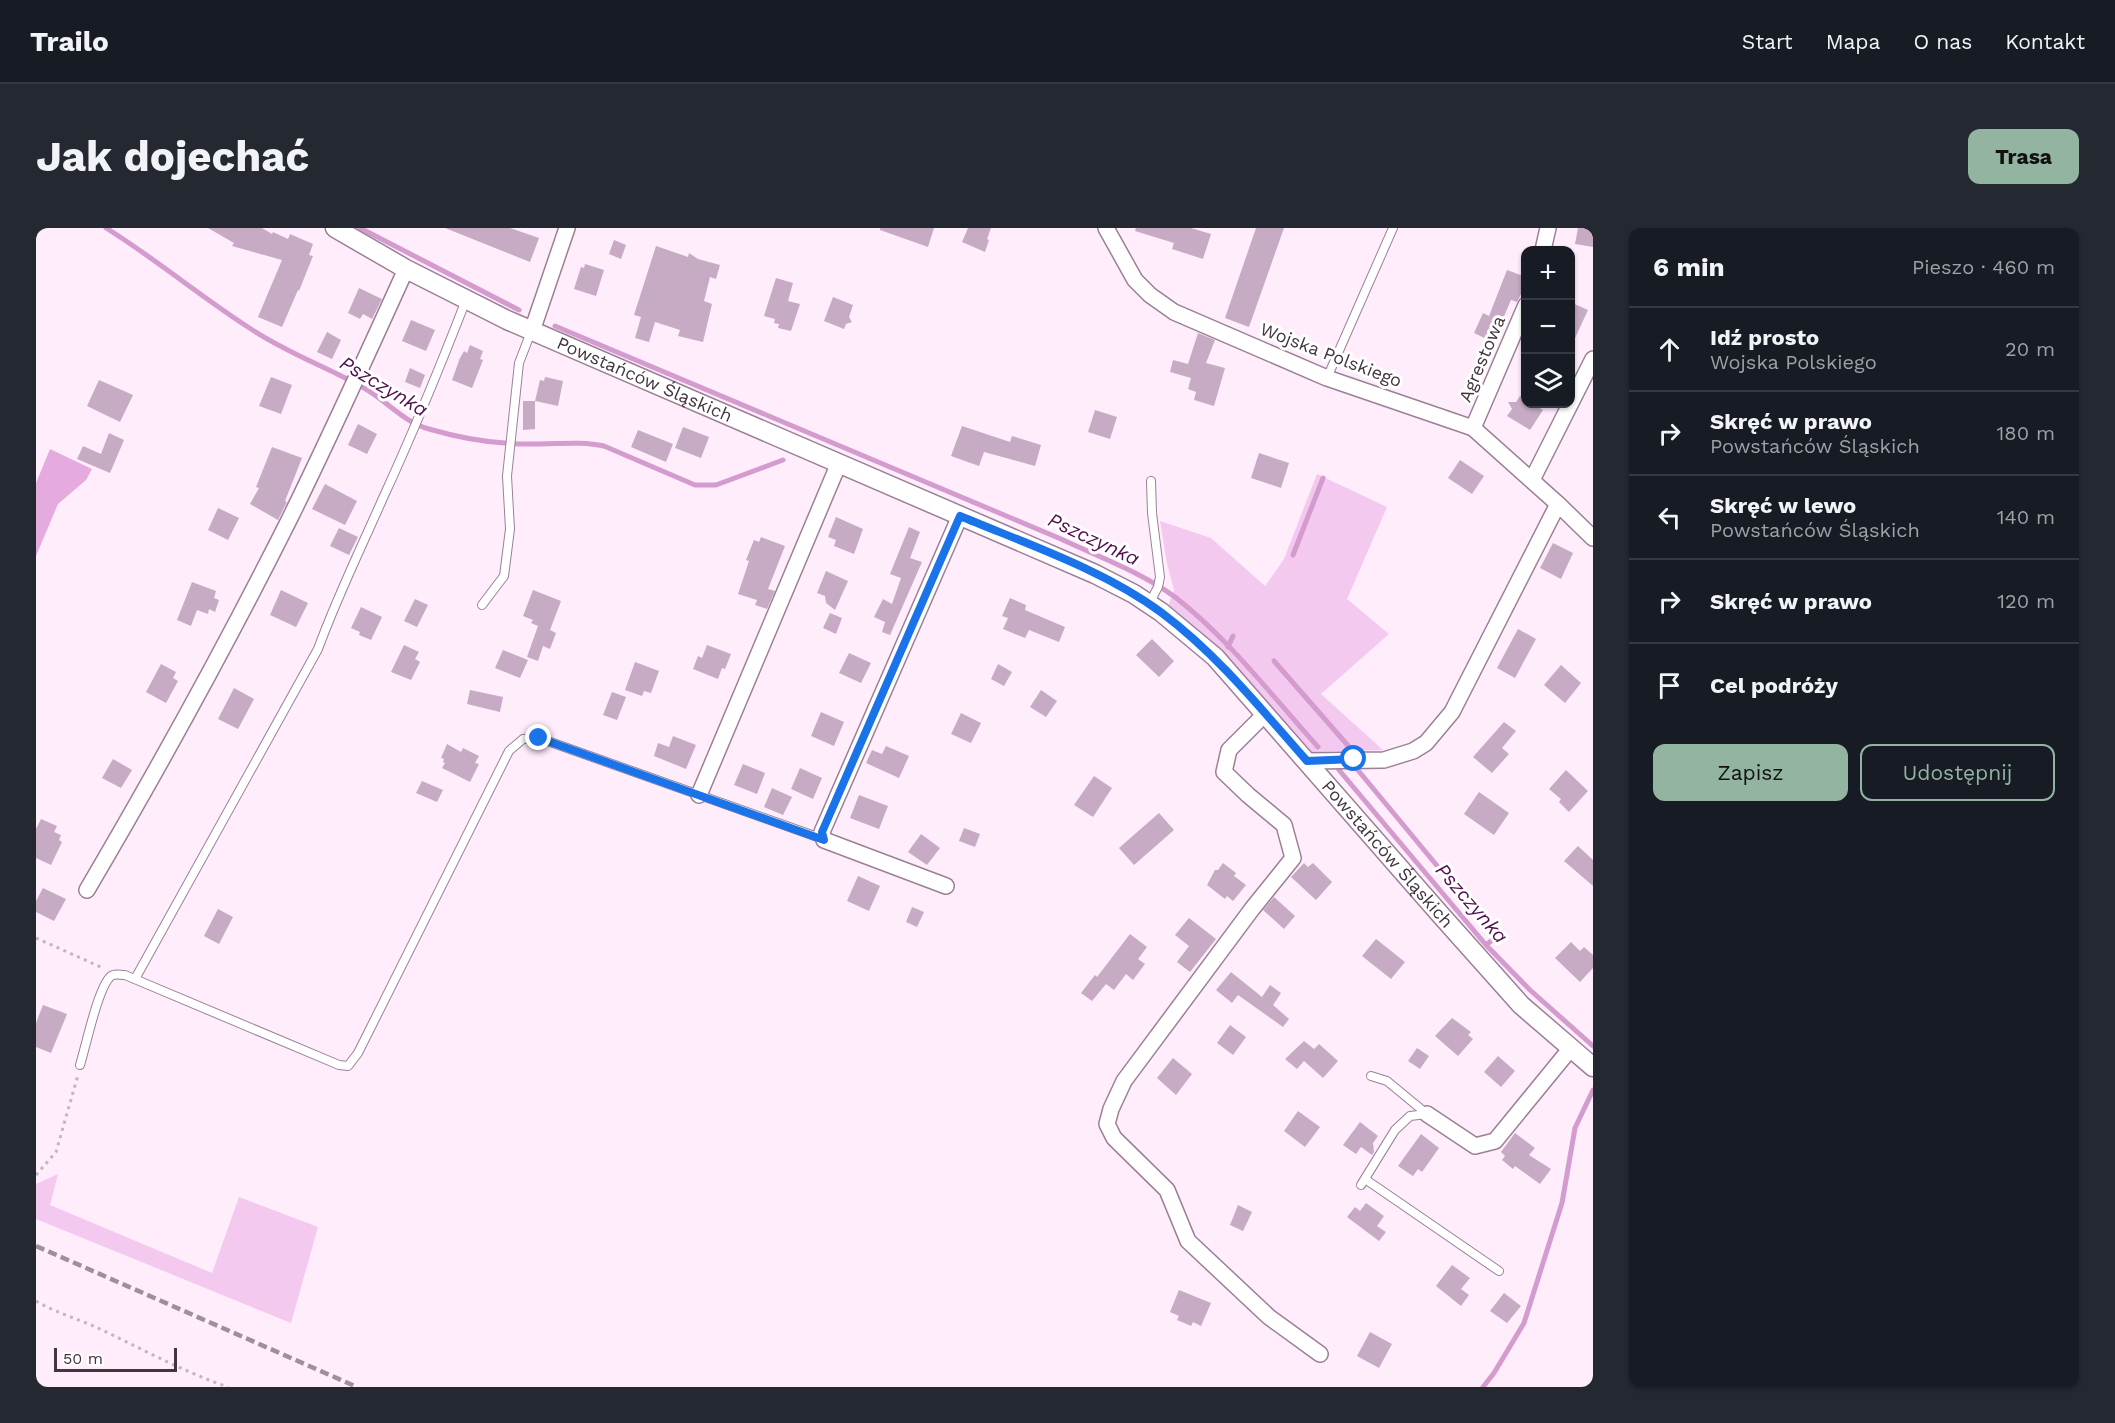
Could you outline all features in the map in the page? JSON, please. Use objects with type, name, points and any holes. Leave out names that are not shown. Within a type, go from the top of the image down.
[{"type":"street","name":"Powstańców Śląskich","points":[[335,228],[406,269],[532,331],[1095,574],[1149,604],[1215,657],[1521,1005],[1593,1067]]},
{"type":"street","points":[[532,331],[567,228]]},
{"type":"street","name":"Wojska Polskiego","points":[[1106,228],[1135,280],[1150,295],[1174,312],[1327,378],[1473,428],[1593,538]]},
{"type":"street","points":[[1544,246],[1548,228]]},
{"type":"street","points":[[87,890],[242,611],[310,478],[406,269]]},
{"type":"street","name":"Agrestowa","points":[[1473,428],[1521,317]]},
{"type":"street","points":[[1532,480],[1593,359]]},
{"type":"street","points":[[699,795],[839,463]]},
{"type":"street","points":[[1307,761],[1384,760],[1413,751],[1426,743],[1452,712],[1558,504]]},
{"type":"street","points":[[946,886],[824,840],[822,832],[960,516]]},
{"type":"street","points":[[1265,714],[1229,750],[1224,772],[1284,825],[1293,858],[1252,909],[1124,1081],[1107,1124],[1114,1138],[1167,1190],[1188,1241],[1269,1317],[1320,1354]]},
{"type":"street","points":[[1428,1114],[1475,1146],[1495,1141],[1571,1048]]},
{"type":"lane","points":[[1327,378],[1393,228]]},
{"type":"lane","points":[[135,980],[318,649],[339,594],[419,416],[466,300]]},
{"type":"lane","points":[[482,605],[504,576],[510,530],[507,476],[519,363],[532,331]]},
{"type":"lane","points":[[1149,604],[1158,587],[1160,577],[1152,513],[1151,481]]},
{"type":"lane","points":[[81,1065],[101,992],[111,976],[116,974],[339,1065],[348,1066],[358,1053],[509,751],[516,744],[529,738],[539,738],[824,840]]},
{"type":"lane","points":[[1371,1076],[1387,1081],[1428,1114]]},
{"type":"lane","points":[[1428,1114],[1410,1116],[1395,1130],[1363,1182],[1499,1271]]},
{"type":"path","points":[[36,938],[116,974]]},
{"type":"path","points":[[36,1175],[56,1152],[81,1065]]},
{"type":"path","points":[[36,1301],[99,1328],[134,1347],[228,1387]]},
{"type":"shaded area","points":[[50,449],[92,469],[86,480],[58,504],[36,556],[36,483]]},
{"type":"shaded area","points":[[1317,474],[1387,507],[1347,599],[1389,634],[1321,694],[1383,750],[1312,752],[1224,653],[1168,606],[1174,590],[1160,521],[1211,538],[1265,586],[1284,559]]},
{"type":"shaded area","points":[[58,1174],[50,1205],[212,1273],[239,1197],[318,1227],[291,1323],[36,1219],[36,1184]]},
{"type":"building","points":[[208,228],[262,228],[272,234],[273,232],[288,239],[290,234],[313,244],[309,255],[313,256],[282,327],[258,317],[282,260],[232,246],[234,243]]},
{"type":"building","points":[[445,228],[510,228],[539,238],[530,262]]},
{"type":"building","points":[[880,228],[934,228],[928,247],[880,230]]},
{"type":"building","points":[[968,228],[991,228],[985,252],[962,242]]},
{"type":"building","points":[[1136,228],[1191,228],[1211,234],[1203,259],[1172,249],[1174,243],[1135,231]]},
{"type":"building","points":[[1256,228],[1284,228],[1249,327],[1225,318]]},
{"type":"building","points":[[1578,228],[1593,228],[1593,247],[1575,244]]},
{"type":"building","points":[[614,240],[626,245],[621,259],[609,254]]},
{"type":"building","points":[[656,246],[688,257],[689,253],[698,259],[720,265],[716,279],[710,277],[704,301],[712,304],[703,342],[678,336],[680,330],[655,322],[649,342],[635,338],[641,317],[634,315]]},
{"type":"building","points":[[585,264],[604,270],[596,296],[574,289],[581,267],[584,268]]},
{"type":"building","points":[[1507,270],[1521,275],[1521,294],[1517,302],[1511,300],[1493,342],[1474,333],[1483,313],[1489,316]]},
{"type":"building","points":[[776,278],[793,283],[788,301],[800,304],[791,331],[778,328],[779,324],[774,323],[775,319],[764,316]]},
{"type":"building","points":[[359,288],[382,299],[372,319],[363,314],[360,319],[348,313]]},
{"type":"building","points":[[833,297],[853,305],[849,317],[852,322],[846,324],[844,329],[824,321]]},
{"type":"building","points":[[1575,304],[1588,310],[1575,338]]},
{"type":"building","points":[[411,320],[435,330],[426,351],[402,341]]},
{"type":"building","points":[[327,332],[341,340],[332,359],[317,352]]},
{"type":"building","points":[[1198,333],[1215,340],[1206,363],[1225,368],[1214,406],[1194,400],[1196,392],[1188,389],[1191,378],[1170,372],[1173,360],[1188,364]]},
{"type":"building","points":[[470,345],[483,351],[480,359],[483,360],[472,388],[452,380],[460,358],[464,351],[467,353]]},
{"type":"building","points":[[410,368],[425,375],[420,388],[405,382]]},
{"type":"building","points":[[271,377],[292,385],[281,414],[259,406]]},
{"type":"building","points":[[545,377],[563,381],[558,406],[535,401],[540,380],[544,381]]},
{"type":"building","points":[[99,380],[133,395],[120,422],[87,406]]},
{"type":"building","points":[[1520,396],[1521,408],[1543,410],[1530,430],[1507,416],[1512,409],[1508,402],[1516,402]]},
{"type":"building","points":[[523,401],[535,401],[535,429],[523,430]]},
{"type":"building","points":[[1095,410],[1117,417],[1110,439],[1088,432]]},
{"type":"building","points":[[358,424],[377,434],[367,454],[348,445]]},
{"type":"building","points":[[962,426],[1010,442],[1012,436],[1041,445],[1035,466],[984,452],[979,466],[951,456]]},
{"type":"building","points":[[683,427],[709,437],[701,458],[675,448]]},
{"type":"building","points":[[638,430],[673,444],[666,462],[631,447]]},
{"type":"building","points":[[109,433],[124,440],[110,473],[77,459],[83,446],[101,454]]},
{"type":"building","points":[[272,447],[302,458],[285,501],[287,502],[278,520],[250,504],[259,488],[256,487]]},
{"type":"building","points":[[1259,453],[1289,463],[1281,488],[1251,478]]},
{"type":"building","points":[[1460,460],[1484,476],[1472,494],[1448,478]]},
{"type":"building","points":[[325,484],[357,501],[345,525],[312,509]]},
{"type":"building","points":[[218,508],[239,518],[228,540],[208,530]]},
{"type":"building","points":[[836,517],[863,529],[854,554],[834,546],[836,540],[828,537]]},
{"type":"building","points":[[909,527],[920,532],[910,558],[922,562],[890,635],[882,632],[885,622],[874,617],[883,599],[892,604],[901,578],[890,574]]},
{"type":"building","points":[[339,528],[358,537],[349,555],[330,546]]},
{"type":"building","points":[[761,537],[785,546],[768,589],[775,591],[767,609],[755,605],[757,600],[738,594],[749,561],[746,560],[754,540],[759,542]]},
{"type":"building","points":[[1553,543],[1573,553],[1561,579],[1540,568]]},
{"type":"building","points":[[826,571],[848,581],[835,610],[826,603],[825,596],[817,593]]},
{"type":"building","points":[[192,582],[216,591],[214,598],[219,600],[215,612],[209,609],[208,614],[197,610],[191,626],[177,620]]},
{"type":"building","points":[[281,590],[308,603],[296,627],[270,615]]},
{"type":"building","points":[[533,590],[561,601],[550,630],[556,633],[550,649],[543,646],[538,661],[527,657],[538,626],[531,623],[533,620],[523,616]]},
{"type":"building","points":[[1010,598],[1026,605],[1025,610],[1065,627],[1059,642],[1029,630],[1025,638],[1003,629],[1008,618],[1002,616]]},
{"type":"building","points":[[415,599],[428,605],[417,627],[404,621]]},
{"type":"building","points":[[361,607],[382,617],[371,640],[359,635],[360,632],[351,628]]},
{"type":"building","points":[[830,613],[842,618],[836,634],[823,628]]},
{"type":"building","points":[[1518,629],[1536,639],[1515,678],[1497,668]]},
{"type":"building","points":[[1152,639],[1174,661],[1159,677],[1136,655]]},
{"type":"building","points":[[404,645],[419,652],[415,659],[420,662],[411,680],[391,672]]},
{"type":"building","points":[[707,645],[731,654],[718,679],[693,669],[698,656],[702,658]]},
{"type":"building","points":[[503,650],[528,660],[520,678],[495,668]]},
{"type":"building","points":[[849,653],[871,663],[861,683],[839,673]]},
{"type":"building","points":[[635,662],[659,671],[651,693],[644,691],[642,696],[625,690]]},
{"type":"building","points":[[161,664],[176,672],[173,678],[178,681],[166,703],[146,692]]},
{"type":"building","points":[[998,664],[1012,672],[1004,686],[991,679]]},
{"type":"building","points":[[1561,665],[1581,683],[1565,703],[1544,685]]},
{"type":"building","points":[[234,688],[254,699],[238,729],[218,719]]},
{"type":"building","points":[[470,690],[503,697],[500,712],[467,704]]},
{"type":"building","points":[[1041,690],[1057,701],[1046,717],[1030,707]]},
{"type":"building","points":[[612,692],[626,697],[617,720],[603,715]]},
{"type":"building","points":[[821,712],[844,722],[834,746],[811,736]]},
{"type":"building","points":[[961,713],[981,723],[971,743],[951,734]]},
{"type":"building","points":[[1504,722],[1516,731],[1502,748],[1509,754],[1492,773],[1473,757]]},
{"type":"building","points":[[673,736],[696,745],[686,769],[654,756],[658,743],[669,747]]},
{"type":"building","points":[[447,744],[461,752],[463,748],[479,756],[475,763],[479,764],[470,782],[442,768],[445,763],[441,758]]},
{"type":"building","points":[[886,746],[909,756],[899,778],[866,763],[872,750],[882,754]]},
{"type":"building","points":[[113,759],[132,770],[121,788],[102,778]]},
{"type":"building","points":[[743,764],[765,773],[757,794],[734,785]]},
{"type":"building","points":[[800,768],[822,778],[813,799],[791,789]]},
{"type":"building","points":[[1566,770],[1588,791],[1569,812],[1559,802],[1561,799],[1549,789]]},
{"type":"building","points":[[1094,776],[1112,788],[1093,817],[1074,805]]},
{"type":"building","points":[[422,781],[443,790],[437,802],[416,793]]},
{"type":"building","points":[[772,788],[792,797],[783,815],[764,807]]},
{"type":"building","points":[[1479,792],[1509,813],[1494,835],[1464,814]]},
{"type":"building","points":[[859,795],[888,806],[879,829],[850,818]]},
{"type":"building","points":[[1159,813],[1174,830],[1134,865],[1119,848]]},
{"type":"building","points":[[41,819],[57,826],[54,832],[61,835],[59,840],[62,842],[51,865],[36,858],[36,829]]},
{"type":"building","points":[[964,828],[980,834],[975,847],[959,841]]},
{"type":"building","points":[[921,834],[940,848],[927,865],[908,852]]},
{"type":"building","points":[[1578,846],[1593,860],[1593,886],[1564,861]]},
{"type":"building","points":[[1223,863],[1246,885],[1233,901],[1227,896],[1225,899],[1207,885],[1215,870],[1218,870]]},
{"type":"building","points":[[1304,863],[1308,867],[1313,863],[1332,882],[1316,900],[1291,877]]},
{"type":"building","points":[[858,876],[880,886],[869,911],[847,901]]},
{"type":"building","points":[[43,888],[66,899],[54,921],[36,912],[36,901]]},
{"type":"building","points":[[1274,897],[1295,916],[1284,929],[1263,910]]},
{"type":"building","points":[[912,907],[924,912],[917,927],[906,922]]},
{"type":"building","points":[[218,909],[233,917],[219,944],[204,936]]},
{"type":"building","points":[[1189,918],[1216,939],[1190,972],[1177,962],[1189,946],[1175,935]]},
{"type":"building","points":[[1130,934],[1147,947],[1138,959],[1145,964],[1133,980],[1126,974],[1114,990],[1106,984],[1092,1001],[1081,993],[1095,975],[1097,977]]},
{"type":"building","points":[[1376,939],[1405,962],[1391,979],[1362,956]]},
{"type":"building","points":[[1571,942],[1580,951],[1584,947],[1593,955],[1593,968],[1580,982],[1555,958]]},
{"type":"building","points":[[1231,972],[1262,997],[1270,985],[1281,993],[1273,1005],[1289,1019],[1283,1027],[1238,995],[1232,1003],[1216,990]]},
{"type":"building","points":[[43,1005],[67,1014],[51,1053],[36,1047],[36,1023]]},
{"type":"building","points":[[1452,1018],[1471,1032],[1468,1035],[1473,1039],[1458,1056],[1435,1036]]},
{"type":"building","points":[[1230,1025],[1246,1037],[1233,1055],[1217,1043]]},
{"type":"building","points":[[1304,1041],[1314,1049],[1319,1044],[1338,1061],[1323,1078],[1304,1061],[1297,1069],[1285,1059]]},
{"type":"building","points":[[1417,1048],[1429,1056],[1420,1069],[1408,1061]]},
{"type":"building","points":[[1498,1056],[1515,1071],[1501,1087],[1484,1072]]},
{"type":"building","points":[[1173,1058],[1192,1074],[1176,1095],[1157,1078]]},
{"type":"building","points":[[1298,1111],[1320,1127],[1305,1147],[1284,1131]]},
{"type":"building","points":[[1360,1122],[1378,1136],[1373,1143],[1372,1155],[1361,1147],[1356,1154],[1343,1145]]},
{"type":"building","points":[[1515,1133],[1535,1148],[1529,1155],[1551,1169],[1540,1184],[1515,1166],[1513,1169],[1502,1160],[1505,1156],[1501,1152]]},
{"type":"building","points":[[1421,1134],[1439,1148],[1422,1172],[1418,1169],[1413,1176],[1398,1166]]},
{"type":"building","points":[[1366,1203],[1384,1216],[1377,1226],[1386,1232],[1379,1241],[1347,1217],[1355,1207],[1360,1211]]},
{"type":"building","points":[[1238,1205],[1252,1212],[1243,1231],[1230,1225]]},
{"type":"building","points":[[1452,1265],[1470,1278],[1461,1289],[1469,1295],[1461,1306],[1436,1286]]},
{"type":"building","points":[[1179,1290],[1211,1303],[1201,1326],[1193,1322],[1191,1326],[1177,1320],[1179,1316],[1170,1312]]},
{"type":"building","points":[[1504,1293],[1521,1306],[1507,1323],[1490,1311]]},
{"type":"building","points":[[1370,1332],[1392,1344],[1379,1368],[1357,1356]]},
{"type":"waterway","name":"Pszczynka","points":[[106,228],[265,338],[364,388],[420,426],[455,436],[496,442],[596,444],[695,485],[716,485],[783,460]]},
{"type":"waterway","points":[[360,228],[519,310]]},
{"type":"waterway","name":"Pszczynka","points":[[555,326],[1061,539],[1148,580],[1175,597],[1214,631],[1318,747]]},
{"type":"waterway","points":[[1293,555],[1323,478]]},
{"type":"waterway","points":[[1228,647],[1233,636]]},
{"type":"waterway","points":[[1274,661],[1351,749]]},
{"type":"waterway","points":[[1357,769],[1496,937],[1486,945]]},
{"type":"waterway","name":"Pszczynka","points":[[1339,770],[1486,945],[1530,990],[1593,1046]]},
{"type":"waterway","points":[[1483,1387],[1524,1323],[1562,1203],[1575,1128],[1593,1090]]},
{"type":"railway","points":[[36,1246],[357,1387]]},
{"type":"route","points":[[539,738],[824,840],[822,832],[960,516],[1095,574],[1134,594],[1161,612],[1215,657],[1307,761],[1354,759]]}]
